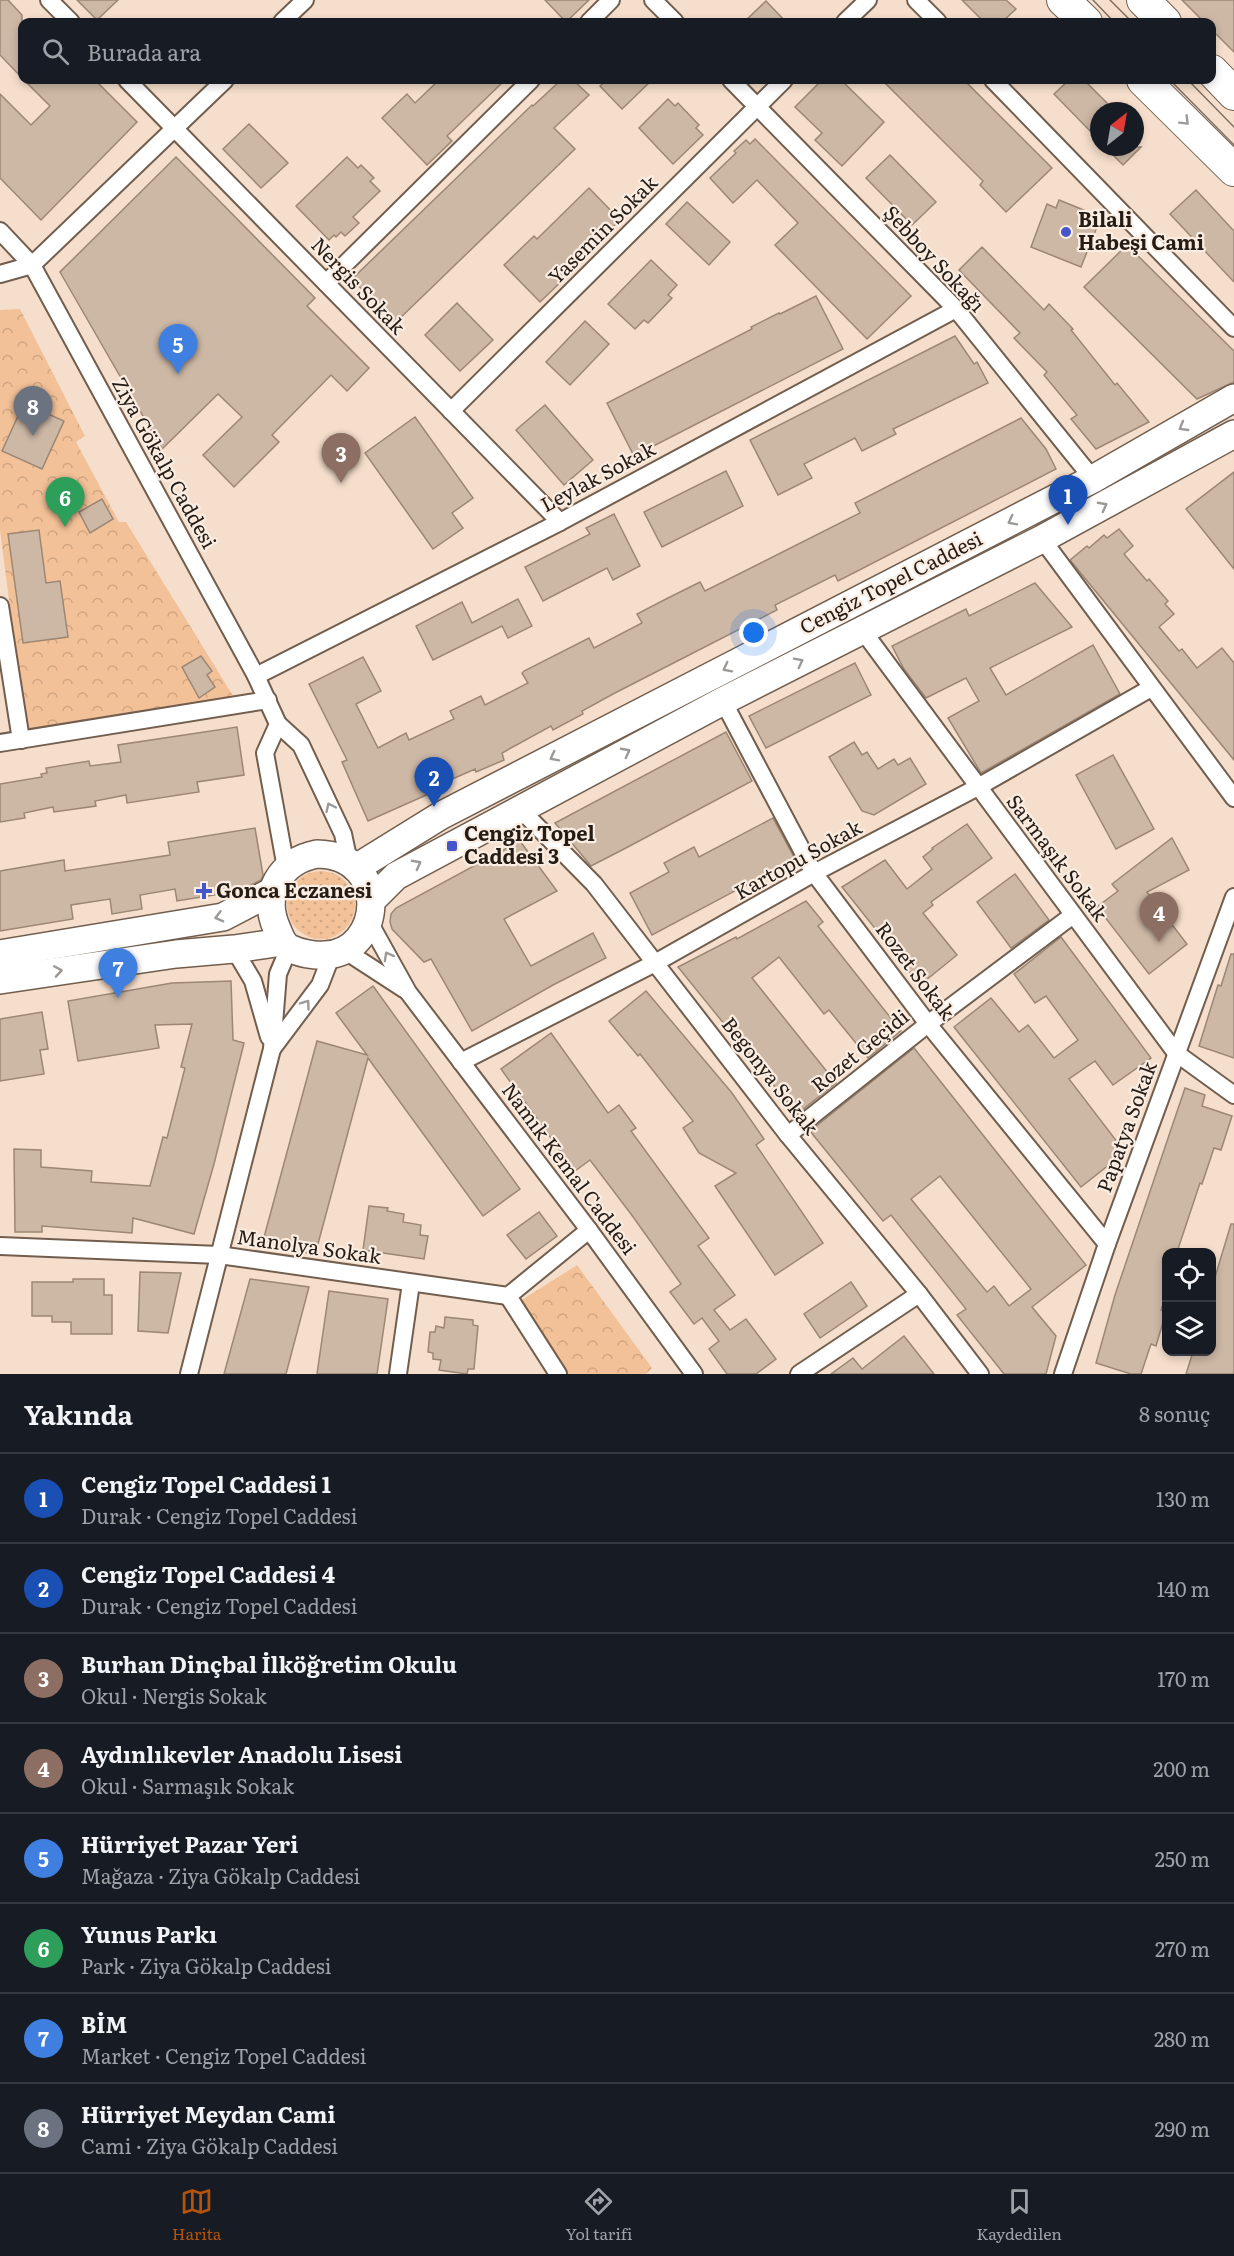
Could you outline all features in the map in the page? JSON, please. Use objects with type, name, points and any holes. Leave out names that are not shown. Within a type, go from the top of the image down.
[{"type":"highway","points":[[1063,0],[1082,18]]},
{"type":"highway","points":[[1143,0],[1161,18]]},
{"type":"highway","points":[[1216,75],[1234,94]]},
{"type":"highway","points":[[1147,84],[1234,170]]},
{"type":"main road","name":"Cengiz Topel Caddesi","points":[[352,865],[440,816],[1093,479],[1234,398]]},
{"type":"main road","name":"Cengiz Topel Caddesi","points":[[370,910],[396,876],[723,701],[1231,442]]},
{"type":"main road","points":[[0,954],[223,917],[271,892],[286,868],[305,856],[328,854],[352,865],[365,879],[370,910],[357,942],[338,952],[315,955],[286,945],[176,954],[0,980]]},
{"type":"main road","points":[[271,892],[273,921],[286,945]]},
{"type":"street","points":[[49,0],[67,18]]},
{"type":"street","points":[[286,18],[305,0]]},
{"type":"street","points":[[593,18],[611,0]]},
{"type":"street","points":[[653,0],[671,18]]},
{"type":"street","points":[[849,18],[868,0]]},
{"type":"street","points":[[916,0],[934,18]]},
{"type":"street","name":"Nergis Sokak","points":[[131,84],[560,522]]},
{"type":"street","points":[[0,274],[32,265],[221,84]]},
{"type":"street","points":[[326,283],[527,84]]},
{"type":"street","name":"Şebboy Sokağı","points":[[735,84],[956,309],[1093,479]]},
{"type":"street","name":"Yasemin Sokak","points":[[451,411],[780,84]]},
{"type":"street","points":[[997,84],[1234,328]]},
{"type":"street","name":"Ziya Gökalp Caddesi","points":[[0,231],[32,265],[256,676],[279,724],[301,745],[343,834],[352,865]]},
{"type":"street","name":"Leylak Sokak","points":[[256,676],[560,522],[956,309]]},
{"type":"street","points":[[1042,539],[1234,798]]},
{"type":"street","points":[[0,606],[21,740]]},
{"type":"street","name":"Sarmaşık Sokak","points":[[863,631],[1176,1053],[1234,1095]]},
{"type":"street","name":"Kartopu Sokak","points":[[461,1062],[655,963],[814,873],[978,788],[1151,688]]},
{"type":"street","points":[[0,744],[268,700]]},
{"type":"street","name":"Rozet Sokak","points":[[723,701],[814,873],[928,1024],[1107,1244]]},
{"type":"street","points":[[279,724],[265,753],[286,868]]},
{"type":"street","name":"Begonya Sokak","points":[[520,809],[594,884],[788,1135],[919,1294],[980,1374]]},
{"type":"street","name":"Papatya Sokak","points":[[1063,1374],[1107,1244],[1234,897]]},
{"type":"street","name":"Namık Kemal Caddesi","points":[[370,910],[408,992],[589,1230],[694,1374]]},
{"type":"street","name":"Rozet Geçidi","points":[[788,1135],[928,1024],[1073,915]]},
{"type":"street","points":[[189,1374],[273,1049],[278,974],[286,945]]},
{"type":"street","points":[[234,950],[253,981],[273,1049]]},
{"type":"street","points":[[273,1049],[320,985],[338,952]]},
{"type":"street","name":"Namık Kemal Caddesi","points":[[338,952],[408,992]]},
{"type":"street","points":[[558,1374],[508,1296],[589,1230]]},
{"type":"street","name":"Manolya Sokak","points":[[0,1246],[219,1255],[508,1296]]},
{"type":"street","points":[[398,1374],[411,1283]]},
{"type":"street","points":[[800,1374],[919,1294]]},
{"type":"green space","points":[[20,309],[85,436],[76,442],[119,522],[126,522],[235,699],[23,736],[7,639],[14,637],[0,531],[0,310]]},
{"type":"green space","points":[[314,871],[328,871],[340,876],[350,886],[355,905],[350,924],[340,934],[328,939],[314,939],[302,934],[292,924],[287,912],[287,898],[292,886],[302,876]]},
{"type":"green space","points":[[577,1265],[652,1368],[646,1374],[564,1374],[517,1303]]},
{"type":"building","points":[[0,0],[8,0],[22,15],[22,18],[18,18],[18,74],[0,55]]},
{"type":"building","points":[[77,0],[118,0],[99,18],[95,18]]},
{"type":"building","points":[[545,0],[589,0],[570,18],[562,18]]},
{"type":"building","points":[[962,0],[1006,0],[1016,9],[1006,18],[980,18]]},
{"type":"building","points":[[1182,0],[1234,0],[1234,52],[1216,34],[1216,18],[1200,18]]},
{"type":"building","points":[[766,1],[782,18],[748,18]]},
{"type":"building","points":[[28,84],[99,84],[137,122],[41,220],[0,178],[0,94],[31,125],[50,106]]},
{"type":"building","points":[[435,84],[501,84],[447,136],[452,141],[427,165],[382,118],[407,94],[415,103]]},
{"type":"building","points":[[557,84],[577,84],[589,95],[554,128],[575,149],[395,323],[352,279]]},
{"type":"building","points":[[602,84],[648,84],[622,109],[600,86]]},
{"type":"building","points":[[818,84],[845,84],[884,122],[842,166],[815,140],[822,133],[795,107]]},
{"type":"building","points":[[886,84],[968,84],[1052,168],[1006,212],[980,185],[983,181]]},
{"type":"building","points":[[1065,84],[1088,84],[1106,102],[1090,102],[1090,131],[1054,94]]},
{"type":"building","points":[[668,99],[675,106],[678,103],[699,125],[696,128],[703,135],[673,164],[639,128]]},
{"type":"building","points":[[249,124],[288,163],[261,188],[223,149]]},
{"type":"building","points":[[755,139],[911,296],[867,339],[775,245],[798,223],[757,180],[733,203],[710,178],[746,140],[750,144]]},
{"type":"building","points":[[890,155],[936,202],[912,225],[866,178]]},
{"type":"building","points":[[1114,156],[1132,156],[1123,165]]},
{"type":"building","points":[[176,157],[315,298],[307,306],[369,368],[347,391],[331,375],[272,435],[279,442],[234,487],[203,455],[242,417],[218,394],[162,449],[60,272]]},
{"type":"building","points":[[347,157],[358,168],[361,165],[374,178],[370,181],[380,191],[353,217],[359,223],[345,236],[341,232],[329,240],[296,206]]},
{"type":"building","points":[[589,188],[620,220],[540,302],[504,265],[534,236],[537,239]]},
{"type":"building","points":[[1196,190],[1234,231],[1234,282],[1170,214]]},
{"type":"building","name":"Bilali Habeşi Cami","points":[[1059,200],[1101,217],[1081,267],[1031,247],[1047,204],[1056,208]]},
{"type":"building","points":[[687,202],[730,242],[709,265],[666,224]]},
{"type":"building","points":[[1127,245],[1234,351],[1234,382],[1197,399],[1084,287]]},
{"type":"building","points":[[982,247],[1044,310],[1049,304],[1073,329],[1071,330],[1115,385],[1117,383],[1149,422],[1096,449],[1071,419],[1077,415],[1044,375],[1047,372],[1014,338],[1020,333],[959,270]]},
{"type":"building","points":[[651,260],[677,285],[668,295],[672,298],[648,323],[644,320],[635,329],[608,304]]},
{"type":"building","points":[[816,296],[843,349],[634,456],[607,403],[752,329],[751,327]]},
{"type":"building","points":[[457,303],[493,340],[460,371],[425,335]]},
{"type":"building","points":[[585,321],[609,344],[570,385],[546,362]]},
{"type":"building","points":[[955,336],[974,364],[977,362],[988,383],[893,429],[896,434],[862,451],[855,438],[804,464],[812,478],[778,495],[750,440]]},
{"type":"building","points":[[24,403],[64,421],[42,469],[2,451]]},
{"type":"building","points":[[545,405],[593,460],[564,485],[516,430]]},
{"type":"building","points":[[415,417],[473,498],[452,513],[463,528],[433,549],[365,453]]},
{"type":"building","points":[[1021,418],[1046,449],[1056,469],[838,581],[835,575],[775,605],[777,610],[613,694],[553,730],[551,726],[502,753],[504,760],[476,772],[475,769],[432,788],[433,792],[368,821],[342,762],[347,760],[309,684],[363,657],[381,691],[356,704],[378,748],[406,733],[409,740],[454,719],[450,711],[481,696],[485,705],[528,683],[522,673],[524,671],[589,638],[594,648],[642,623],[637,614],[666,599],[700,582],[705,591],[860,513],[855,503]]},
{"type":"building","points":[[726,471],[743,506],[662,547],[644,512]]},
{"type":"building","points":[[1234,472],[1234,569],[1186,509]]},
{"type":"building","points":[[102,499],[113,519],[90,533],[79,512]]},
{"type":"building","points":[[614,514],[640,566],[613,580],[607,568],[543,601],[525,567],[590,534],[586,528]]},
{"type":"building","points":[[1119,529],[1133,546],[1124,554],[1168,601],[1165,604],[1174,614],[1159,627],[1179,651],[1182,649],[1197,668],[1222,648],[1234,663],[1234,760],[1070,560],[1104,535],[1107,538]]},
{"type":"building","points":[[39,530],[46,583],[60,581],[68,637],[23,643],[8,534]]},
{"type":"building","points":[[1035,583],[1072,627],[990,668],[1006,695],[1093,645],[1120,694],[981,773],[948,718],[979,701],[966,678],[926,698],[904,669],[892,646],[966,609],[969,616]]},
{"type":"building","points":[[518,599],[532,626],[508,638],[502,626],[433,660],[416,626],[462,602],[472,623]]},
{"type":"building","points":[[201,656],[212,671],[207,675],[215,687],[199,698],[182,667]]},
{"type":"building","points":[[855,663],[871,695],[766,748],[749,716]]},
{"type":"building","points":[[237,727],[244,775],[197,782],[199,792],[127,803],[126,795],[95,801],[96,806],[54,812],[53,807],[24,813],[25,818],[0,822],[0,784],[42,777],[41,774],[47,773],[46,768],[89,761],[90,766],[121,762],[118,745]]},
{"type":"building","points":[[726,732],[752,781],[591,866],[555,823]]},
{"type":"building","points":[[854,742],[862,755],[867,752],[878,769],[894,759],[898,765],[910,758],[926,784],[874,815],[862,811],[829,757]]},
{"type":"building","points":[[1113,755],[1154,829],[1116,849],[1076,775]]},
{"type":"building","points":[[773,818],[795,859],[652,935],[630,893],[669,872],[664,863],[694,847],[699,857]]},
{"type":"building","points":[[967,824],[992,858],[931,902],[933,905],[923,913],[957,955],[920,985],[842,887],[885,860],[907,889],[932,869],[923,857],[932,848]]},
{"type":"building","points":[[255,828],[263,875],[261,880],[239,891],[177,901],[175,889],[140,895],[142,909],[112,914],[110,899],[71,905],[73,919],[0,931],[0,871],[64,860],[65,871],[170,855],[168,842]]},
{"type":"building","points":[[1172,838],[1189,870],[1147,892],[1187,944],[1149,974],[1097,907],[1118,891],[1112,884]]},
{"type":"building","points":[[520,841],[557,891],[504,919],[531,966],[593,933],[606,958],[472,1031],[431,959],[424,962],[392,929],[391,914],[396,908]]},
{"type":"building","points":[[1015,874],[1049,920],[1011,948],[977,902]]},
{"type":"building","points":[[806,901],[823,922],[818,926],[901,1031],[868,1058],[829,1010],[824,1014],[779,957],[752,978],[836,1083],[797,1114],[678,967],[736,937],[737,939]]},
{"type":"building","points":[[1061,937],[1151,1058],[1113,1085],[1095,1061],[1069,1079],[1125,1152],[1081,1187],[954,1027],[991,998],[1019,1032],[1028,1025],[1054,1058],[1078,1040],[1046,996],[1035,1003],[1014,974]]},
{"type":"building","points":[[1231,954],[1234,954],[1234,1058],[1199,1046],[1218,985],[1221,986]]},
{"type":"building","points":[[231,981],[233,1040],[244,1043],[194,1234],[133,1218],[132,1233],[42,1226],[42,1232],[15,1232],[14,1149],[41,1150],[41,1167],[92,1171],[91,1182],[150,1186],[163,1137],[167,1138],[185,1068],[181,1067],[192,1024],[155,1025],[159,1048],[78,1061],[68,1001],[172,983]]},
{"type":"building","points":[[373,986],[520,1189],[483,1216],[368,1058],[315,1255],[263,1241],[317,1041],[367,1055],[336,1013]]},
{"type":"building","points":[[646,991],[732,1093],[764,1139],[756,1145],[823,1243],[775,1275],[715,1186],[736,1173],[699,1153],[683,1128],[693,1121],[640,1054],[638,1056],[609,1021]]},
{"type":"building","points":[[42,1012],[48,1049],[40,1050],[44,1074],[0,1081],[0,1019]]},
{"type":"building","points":[[551,1033],[608,1113],[619,1105],[636,1128],[631,1131],[709,1238],[698,1246],[735,1295],[714,1310],[730,1330],[746,1319],[776,1359],[756,1374],[727,1374],[709,1349],[719,1341],[702,1318],[694,1324],[670,1292],[681,1284],[631,1214],[590,1160],[575,1171],[501,1069]]},
{"type":"building","points":[[914,1048],[1086,1265],[1032,1307],[1056,1336],[1046,1374],[1004,1374],[957,1315],[966,1309],[891,1215],[883,1221],[810,1131]],"holes":[[[940,1176],[1031,1289],[1009,1306],[994,1286],[987,1292],[911,1199]]]},
{"type":"building","points":[[1185,1088],[1205,1095],[1202,1106],[1232,1116],[1221,1150],[1214,1148],[1178,1248],[1162,1248],[1162,1326],[1156,1346],[1151,1344],[1141,1374],[1131,1374],[1096,1363],[1115,1295]]},
{"type":"building","points":[[369,1206],[388,1208],[387,1211],[404,1214],[403,1222],[421,1225],[420,1235],[428,1236],[424,1259],[363,1250]]},
{"type":"building","points":[[539,1212],[557,1236],[526,1259],[507,1235]]},
{"type":"building","points":[[1231,1224],[1234,1224],[1234,1374],[1186,1374],[1192,1356],[1216,1356],[1216,1274]]},
{"type":"building","points":[[140,1272],[181,1273],[168,1333],[138,1331]]},
{"type":"building","points":[[73,1279],[104,1279],[104,1295],[112,1295],[112,1334],[71,1334],[71,1322],[52,1322],[52,1316],[32,1316],[32,1282],[73,1282]]},
{"type":"building","points":[[250,1279],[309,1287],[286,1374],[224,1374]]},
{"type":"building","points":[[851,1282],[867,1306],[820,1338],[804,1314]]},
{"type":"building","points":[[329,1291],[388,1299],[377,1374],[317,1374]]},
{"type":"building","points":[[445,1317],[473,1320],[473,1325],[478,1326],[474,1369],[468,1369],[467,1374],[439,1370],[441,1360],[433,1359],[433,1353],[428,1352],[430,1332],[435,1332],[436,1326],[444,1328]]},
{"type":"building","points":[[904,1336],[934,1374],[831,1374],[853,1358],[862,1369]]},
{"type":"tram line","points":[[1093,0],[1110,18]]},
{"type":"tram line","points":[[1110,0],[1128,18]]},
{"type":"tram line","points":[[1174,84],[1234,145]]},
{"type":"tram line","points":[[1192,84],[1234,127]]},
{"type":"place","name":"Bilali Habeşi Cami","points":[[1066,232]]},
{"type":"place","name":"Hürriyet Pazar Yeri","points":[[178,374]]},
{"type":"place","name":"Hürriyet Meydan Cami","points":[[33,436]]},
{"type":"place","name":"Burhan Dinçbal İlköğretim Okulu","points":[[341,483]]},
{"type":"place","name":"Cengiz Topel Caddesi 1","points":[[1068,525]]},
{"type":"place","name":"Yunus Parkı","points":[[65,527]]},
{"type":"place","name":"Cengiz Topel Caddesi 4","points":[[434,807]]},
{"type":"place","name":"Cengiz Topel Caddesi 3","points":[[452,846]]},
{"type":"place","name":"Gonca Eczanesi","points":[[204,891]]},
{"type":"place","name":"Aydınlıkevler Anadolu Lisesi","points":[[1159,942]]},
{"type":"place","name":"BİM","points":[[118,998]]}]
